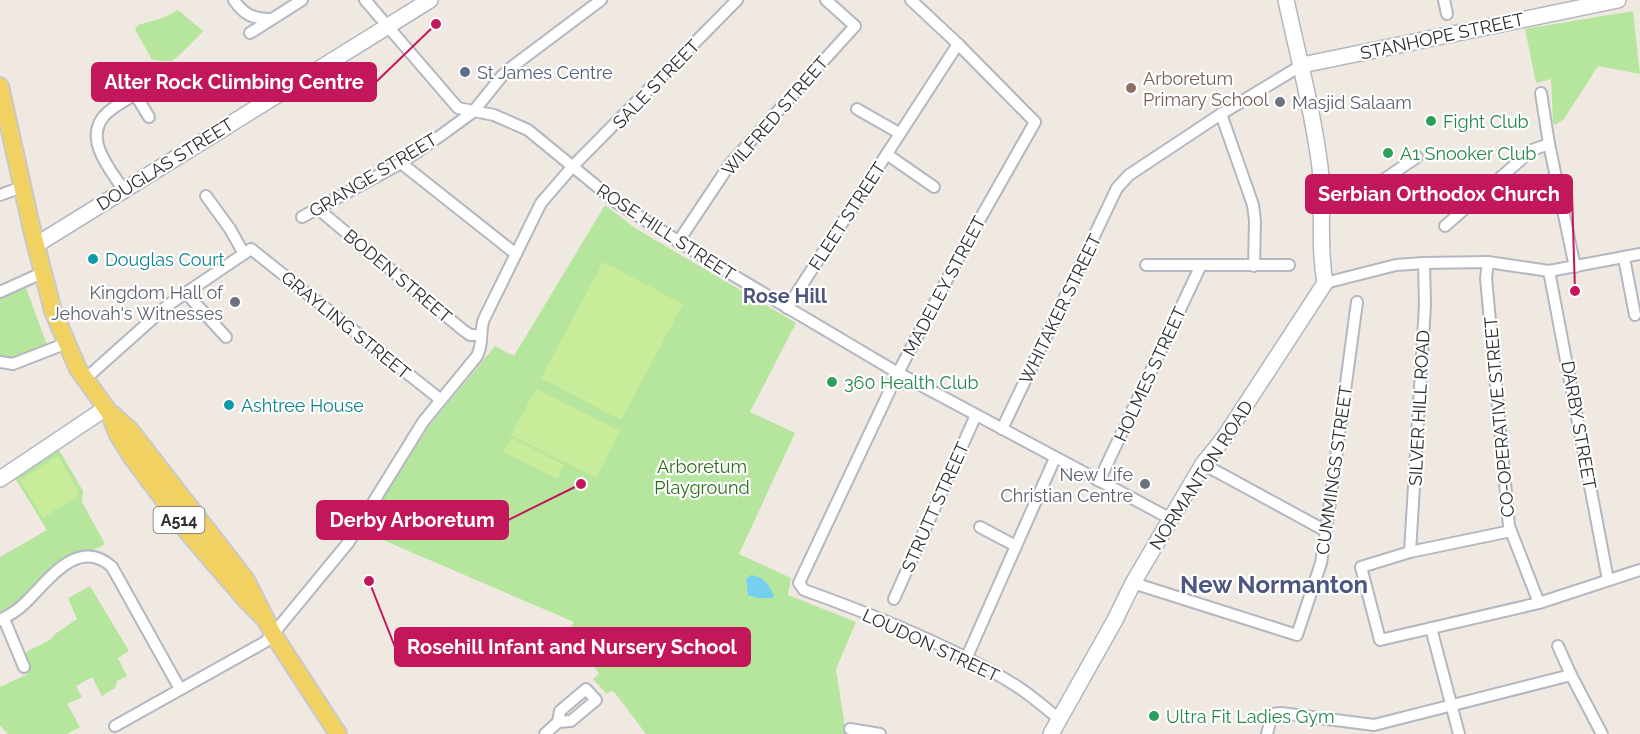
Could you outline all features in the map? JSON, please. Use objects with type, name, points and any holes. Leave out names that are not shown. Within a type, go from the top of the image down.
[{"type":"main road","name":"A514","points":[[0,86],[3,114],[53,312],[84,380],[108,410],[129,429],[246,580],[273,634],[338,734]]},
{"type":"street","points":[[234,0],[238,7],[248,15],[270,19]]},
{"type":"street","points":[[250,33],[302,0]]},
{"type":"street","points":[[365,0],[387,27]]},
{"type":"street","name":"DOUGLAS STREET","points":[[36,245],[430,0]]},
{"type":"street","name":"GRANGE STREET","points":[[302,217],[401,163],[472,112],[513,66],[601,0]]},
{"type":"street","name":"SALE STREET","points":[[115,726],[265,642],[273,634],[348,543],[417,430],[482,348],[481,329],[484,319],[541,203],[573,166],[737,0]]},
{"type":"street","name":"WILFRED STREET","points":[[678,242],[730,164],[855,26],[826,0]]},
{"type":"street","points":[[911,0],[958,44]]},
{"type":"street","points":[[1286,0],[1302,65],[1317,149],[1321,189],[1320,247],[1324,283],[1396,266],[1424,263],[1488,262],[1549,271],[1640,254]]},
{"type":"street","points":[[1444,0],[1447,15]]},
{"type":"street","name":"STANHOPE STREET","points":[[1302,65],[1618,0]]},
{"type":"street","name":"ROSE HILL STREET","points":[[387,27],[458,108],[500,117],[528,130],[616,202],[787,308],[898,373],[1171,519]]},
{"type":"street","name":"MADELEY STREET","points":[[799,583],[898,373],[963,249],[1035,122],[958,44]]},
{"type":"street","name":"FLEET STREET","points":[[787,308],[958,44]]},
{"type":"street","points":[[1254,266],[1253,205],[1221,114],[1302,65]]},
{"type":"street","points":[[1541,93],[1549,144],[1575,267]]},
{"type":"street","points":[[123,189],[98,147],[96,135],[99,123],[105,114],[135,94],[149,117]]},
{"type":"street","points":[[857,109],[899,133]]},
{"type":"street","name":"WHITAKER STREET","points":[[1002,429],[1118,188],[1130,175],[1221,114]]},
{"type":"street","points":[[1445,226],[1532,150],[1549,144]]},
{"type":"street","name":"FLEET STREET","points":[[888,155],[934,187]]},
{"type":"street","points":[[1321,207],[1341,205],[1351,201],[1417,157]]},
{"type":"street","points":[[401,163],[516,254]]},
{"type":"street","points":[[0,195],[22,188]]},
{"type":"street","points":[[84,380],[168,305],[248,252],[206,196]]},
{"type":"street","name":"BODEN STREET","points":[[318,209],[466,332],[474,336],[482,335]]},
{"type":"street","points":[[1462,212],[1470,221]]},
{"type":"street","name":"GRAYLING STREET","points":[[248,252],[441,400]]},
{"type":"street","points":[[1624,258],[1635,315]]},
{"type":"street","name":"CO-OPERATIVE STREET","points":[[1488,262],[1486,278],[1511,531],[1539,603]]},
{"type":"street","name":"SILVER HILL ROAD","points":[[1410,552],[1425,305],[1424,263]]},
{"type":"street","points":[[1146,265],[1289,265]]},
{"type":"street","name":"HOLMES STREET","points":[[1099,481],[1201,265]]},
{"type":"street","name":"DARBY STREET","points":[[1549,271],[1608,580]]},
{"type":"street","points":[[0,292],[42,273]]},
{"type":"street","name":"NORMANTON ROAD","points":[[1051,734],[1115,620],[1133,583],[1203,464],[1224,438],[1324,283]]},
{"type":"street","points":[[186,293],[225,337]]},
{"type":"street","name":"CUMMINGS STREET","points":[[1133,583],[1297,635],[1321,563],[1357,302]]},
{"type":"street","points":[[0,362],[13,364],[67,343]]},
{"type":"street","points":[[0,479],[108,410]]},
{"type":"street","name":"STRUTT STREET","points":[[894,598],[976,415]]},
{"type":"street","points":[[966,658],[1055,458]]},
{"type":"street","points":[[1203,464],[1326,531]]},
{"type":"street","points":[[980,526],[1016,546]]},
{"type":"street","points":[[1511,531],[1410,552],[1361,567],[1380,640],[1539,603],[1640,570]]},
{"type":"street","points":[[24,667],[2,619],[21,607],[58,568],[73,560],[87,557],[105,560],[112,567],[180,689]]},
{"type":"street","name":"LOUDON STREET","points":[[799,583],[804,590],[854,608],[966,658],[1019,688],[1058,718]]},
{"type":"street","points":[[1431,628],[1459,734]]},
{"type":"street","points":[[1558,646],[1570,675],[1602,734]]},
{"type":"street","points":[[1267,734],[1272,714],[1281,713],[1374,725],[1570,675]]},
{"type":"street","points":[[545,734],[558,722]]},
{"type":"street","points":[[850,729],[880,734]]},
{"type":"green space","points":[[178,10],[203,31],[172,61],[152,60],[135,29],[138,25],[163,18]]},
{"type":"green space","points":[[1633,11],[1640,74],[1598,66],[1564,119],[1555,125],[1551,79],[1536,83],[1525,29]]},
{"type":"green space","name":"Arboretum Playground","points":[[605,205],[635,228],[796,323],[750,412],[795,433],[739,554],[791,578],[788,595],[856,622],[836,669],[846,734],[646,734],[615,693],[611,691],[607,694],[593,679],[599,674],[568,631],[574,622],[362,531],[429,426],[495,346],[514,356]]},
{"type":"green space","points":[[603,262],[683,304],[621,420],[541,378]]},
{"type":"green space","points":[[25,285],[47,345],[12,360],[0,357],[0,296]]},
{"type":"green space","points":[[536,389],[620,431],[596,478],[511,435]]},
{"type":"green space","points":[[511,438],[564,465],[557,479],[503,452]]},
{"type":"green space","points":[[58,448],[83,491],[82,502],[105,544],[61,562],[9,610],[0,615],[0,557],[47,530],[13,475]]},
{"type":"green space","points":[[58,456],[80,494],[43,518],[20,480]]},
{"type":"green space","points":[[90,586],[129,651],[118,658],[127,676],[117,681],[115,688],[102,696],[92,677],[76,686],[82,697],[67,704],[80,727],[67,734],[8,734],[0,725],[0,687],[28,674],[20,655],[50,640],[77,619],[68,598]]},
{"type":"water","points":[[751,575],[766,582],[774,596],[772,598],[757,598],[748,595],[746,579]]},
{"type":"place","name":"Alter Rock Climbing Centre","points":[[436,24]]},
{"type":"place","name":"St James Centre","points":[[465,72]]},
{"type":"place","name":"Arboretum Primary School","points":[[1131,88]]},
{"type":"place","name":"Masjid Salaam","points":[[1280,102]]},
{"type":"place","name":"Fight Club","points":[[1431,121]]},
{"type":"place","name":"A1 Snooker Club","points":[[1388,153]]},
{"type":"place","name":"Douglas Court","points":[[93,259]]},
{"type":"place","name":"Serbian Orthodox Church","points":[[1575,291]]},
{"type":"place","name":"Kingdom Hall of Jehovah's Witnesses","points":[[235,302]]},
{"type":"place","name":"360 Health Club","points":[[832,382]]},
{"type":"place","name":"Ashtree House","points":[[229,405]]},
{"type":"place","name":"Derby Arboretum","points":[[581,484]]},
{"type":"place","name":"New Life Christian Centre","points":[[1145,484]]},
{"type":"place","name":"Rosehill Infant and Nursery School","points":[[369,581]]},
{"type":"place","name":"Ultra Fit Ladies Gym","points":[[1154,716]]},
{"type":"district","name":"Rose Hill","points":[[785,296]]},
{"type":"district","name":"New Normanton","points":[[1274,584]]}]
